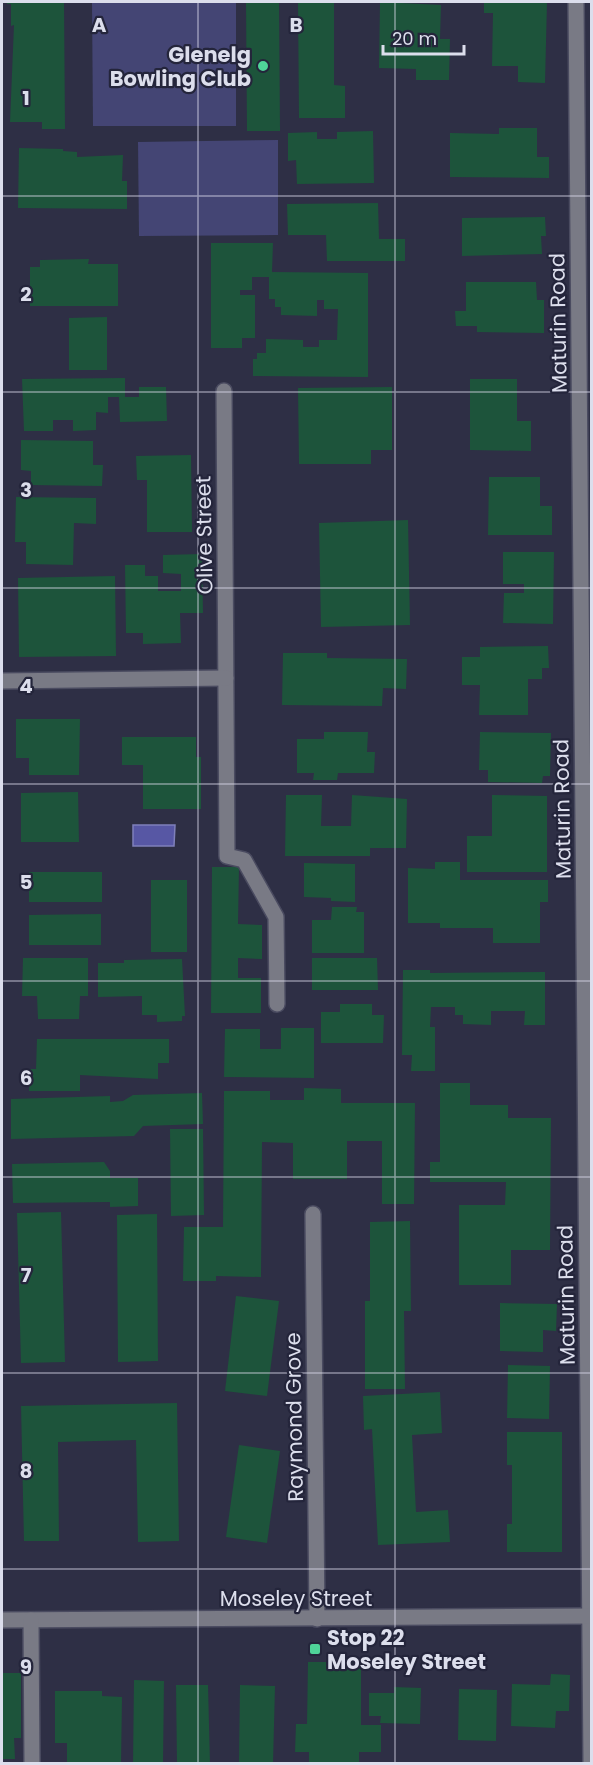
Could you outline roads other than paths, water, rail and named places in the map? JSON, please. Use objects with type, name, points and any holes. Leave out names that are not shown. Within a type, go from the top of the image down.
[{"type":"street","name":"Maturin Road","points":[[576,2],[591,1764]]},
{"type":"street","name":"Olive Street","points":[[224,391],[227,856],[244,860],[276,917],[277,1004]]},
{"type":"street","points":[[2,681],[226,678]]},
{"type":"street","name":"Raymond Grove","points":[[313,1214],[317,1618]]},
{"type":"street","name":"Moseley Street","points":[[2,1620],[591,1616]]},
{"type":"street","points":[[31,1620],[32,1764]]},
{"type":"place","name":"Glenelg Bowling Club","points":[[263,66]]},
{"type":"place","name":"Stop 22 Moseley Street","points":[[315,1649]]}]
